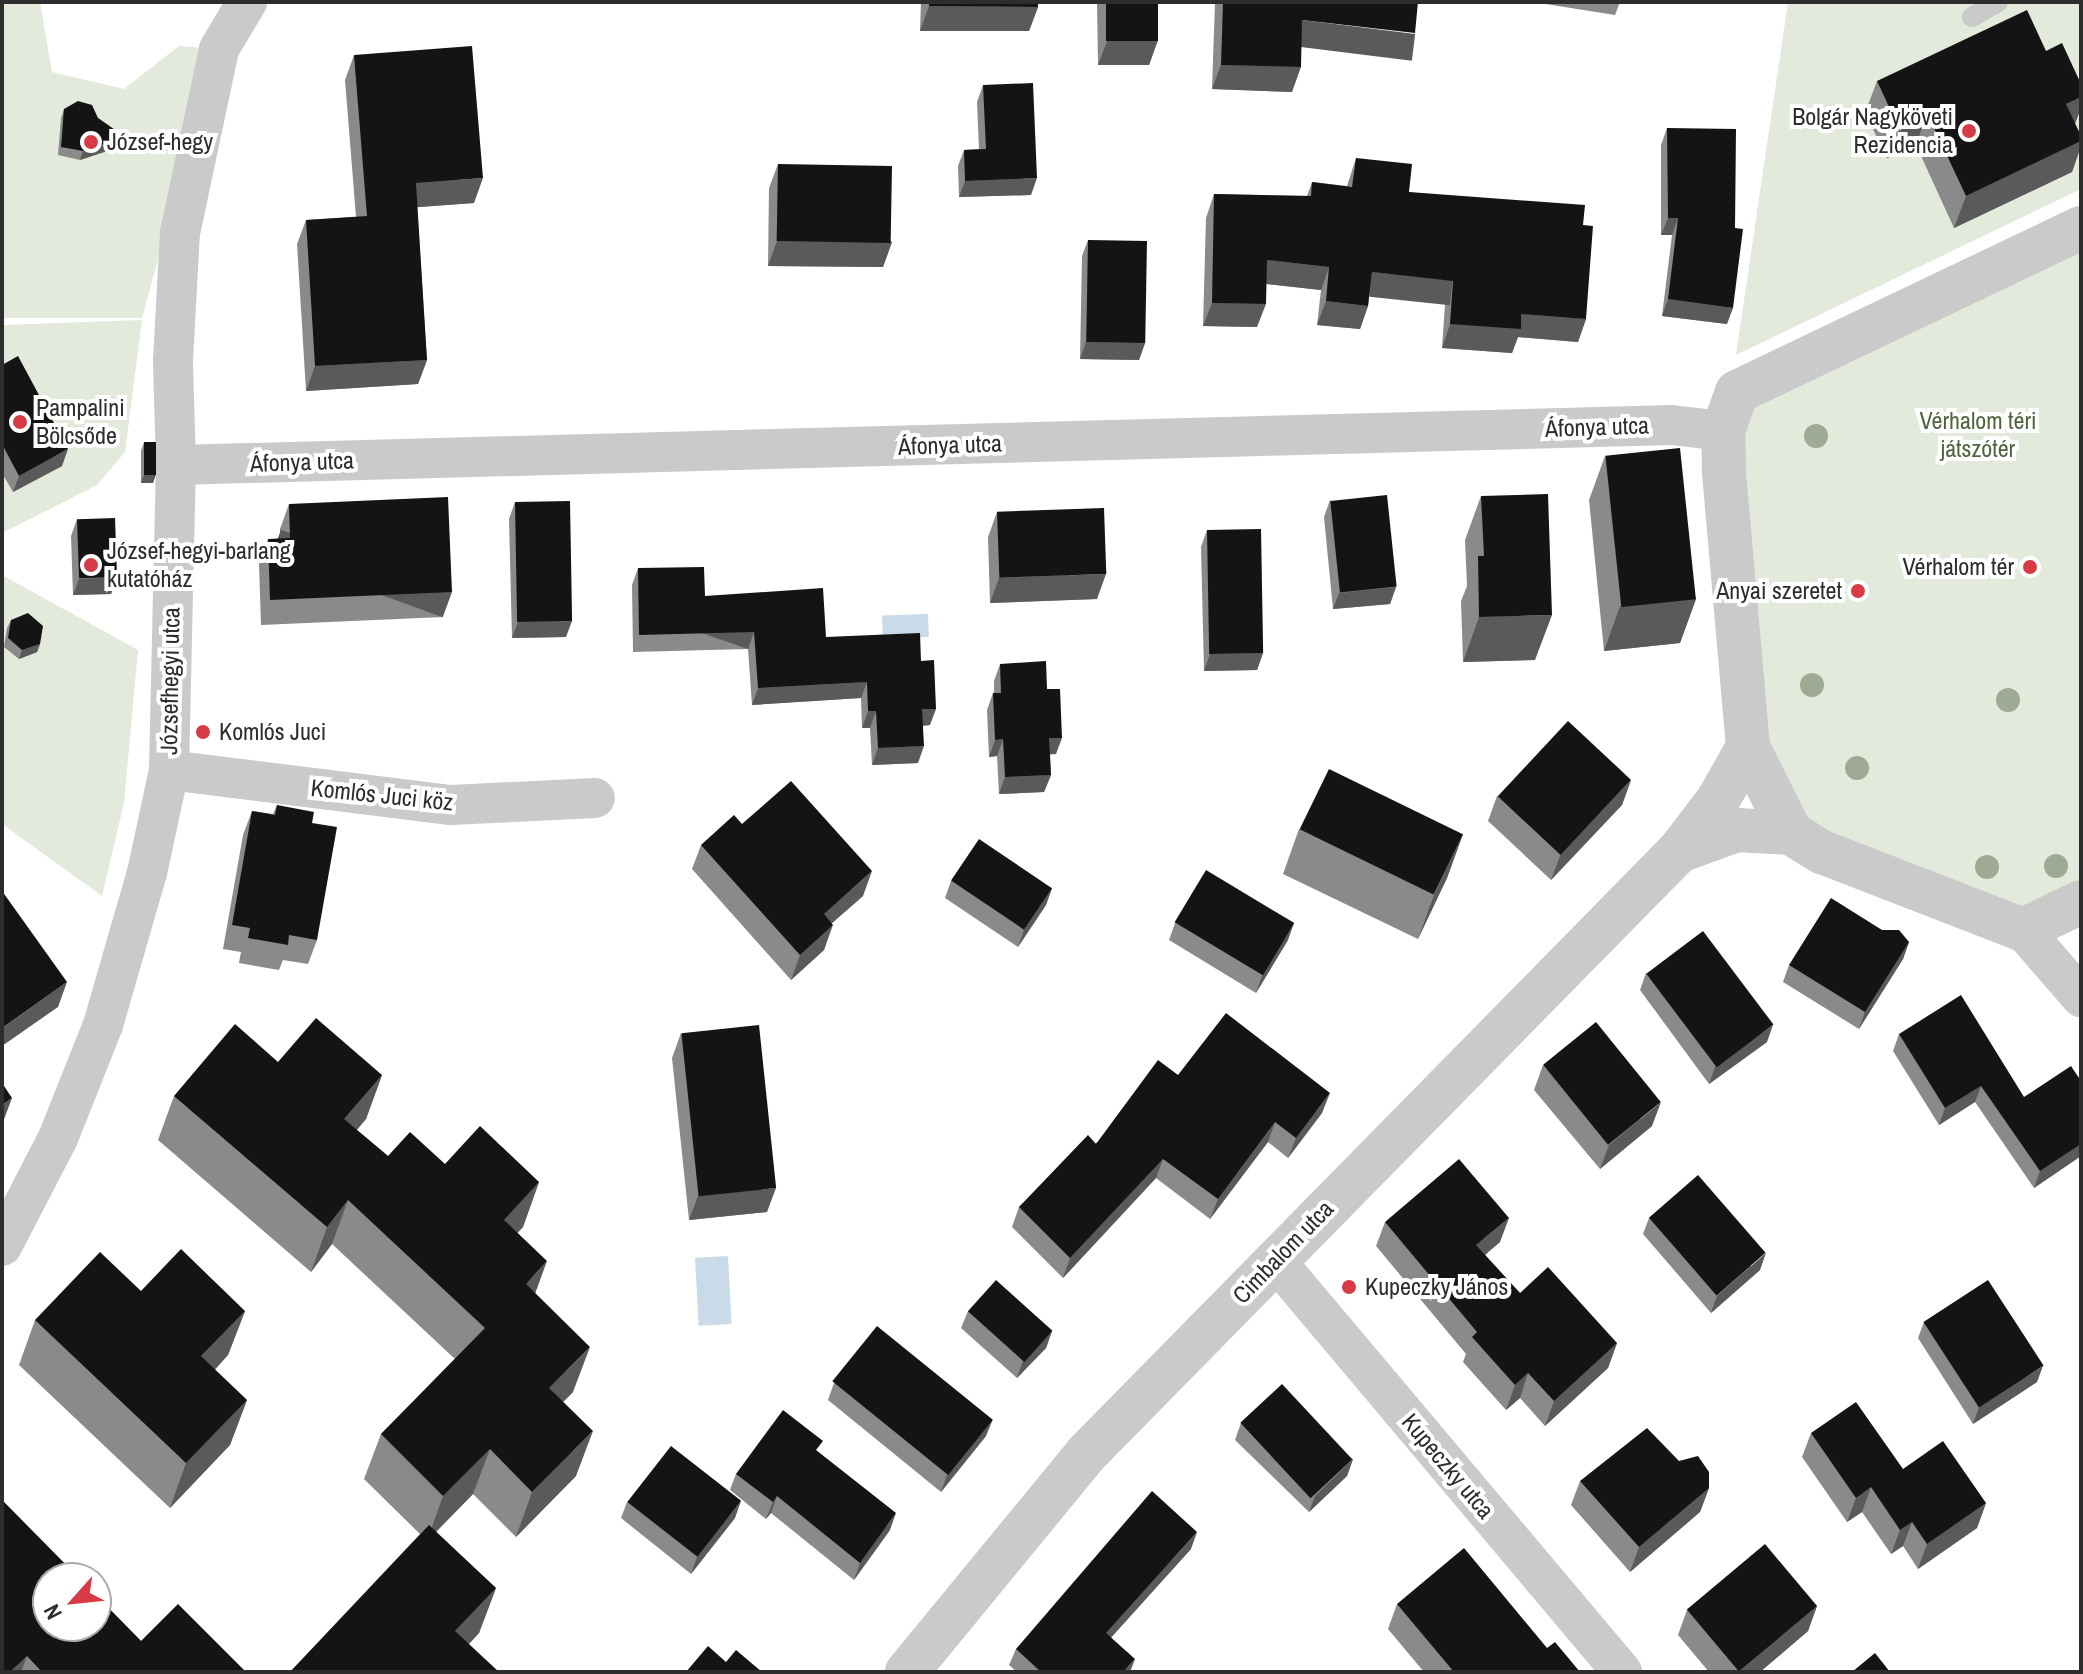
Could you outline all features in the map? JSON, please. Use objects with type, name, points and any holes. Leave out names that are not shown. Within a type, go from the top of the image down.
[{"type":"street","name":"Józsefhegyi utca","points":[[2,1246],[58,1138],[103,1025],[147,873],[169,770],[176,465],[173,361],[180,233],[219,49],[247,2]]},
{"type":"street","points":[[2081,228],[1737,392],[1723,431],[1748,747],[1791,833],[1822,852],[2023,930],[2081,997]]},
{"type":"street","name":"Áfonya utca","points":[[176,465],[1671,425],[1723,431]]},
{"type":"street","name":"Cimbalom utca","points":[[907,1672],[1086,1454],[1679,851],[1718,800],[1748,747]]},
{"type":"street","name":"Komlós Juci köz","points":[[169,770],[451,805],[595,798]]},
{"type":"street","name":"Cimbalom utca","points":[[1679,851],[1737,830],[1791,833]]},
{"type":"street","points":[[2023,930],[2081,902]]},
{"type":"street","name":"Kupeczky utca","points":[[1275,1260],[1622,1672]]},
{"type":"lane","points":[[1972,17],[1998,2]]},
{"type":"green space","points":[[2,2],[40,2],[52,72],[124,89],[179,46],[204,48],[182,172],[142,318],[2,318]]},
{"type":"green space","points":[[1788,2],[2081,2],[2081,189],[1736,355]]},
{"type":"green space","name":"Vérhalom tér","points":[[2081,228],[2081,902],[2023,930],[1822,852],[1748,747],[1737,392]]},
{"type":"green space","points":[[142,320],[125,452],[97,485],[2,533],[2,325]]},
{"type":"green space","points":[[2,575],[138,650],[124,803],[102,896],[2,824]]},
{"type":"water","points":[[928,614],[929,637],[883,639],[882,616]]},
{"type":"water","points":[[728,1256],[732,1324],[699,1326],[695,1258]]},
{"type":"building","points":[[929,2],[1038,2],[1038,7],[929,6]]},
{"type":"building","points":[[1106,2],[1158,2],[1158,41],[1106,41]]},
{"type":"building","points":[[1223,2],[1418,2],[1415,33],[1302,20],[1301,67],[1221,65]]},
{"type":"building","name":"Bolgár Nagyköveti Rezidencia","points":[[2027,10],[2046,51],[2062,43],[2081,84],[2081,97],[2066,104],[2081,141],[1966,196],[1927,113],[1898,126],[1877,81]]},
{"type":"building","points":[[472,46],[483,178],[416,183],[427,360],[315,366],[306,220],[367,216],[354,55]]},
{"type":"building","points":[[1033,83],[1037,178],[965,181],[964,150],[986,149],[983,85]]},
{"type":"building","points":[[78,101],[92,105],[98,118],[125,137],[83,151],[61,147],[64,109]]},
{"type":"building","points":[[1667,128],[1736,129],[1735,228],[1743,229],[1733,308],[1668,299],[1678,218],[1668,218]]},
{"type":"building","points":[[1356,158],[1412,164],[1409,192],[1585,205],[1583,225],[1593,226],[1586,319],[1521,314],[1521,329],[1450,324],[1453,281],[1372,272],[1368,306],[1326,301],[1329,267],[1267,260],[1266,304],[1212,303],[1214,194],[1311,196],[1312,182],[1352,187]]},
{"type":"building","points":[[778,164],[892,166],[891,243],[777,241]]},
{"type":"building","points":[[1088,240],[1147,241],[1145,343],[1086,342]]},
{"type":"building","name":"Pampalini Bölcsőde","points":[[18,356],[68,449],[19,476],[2,444],[2,365]]},
{"type":"building","points":[[144,442],[156,442],[156,475],[144,475]]},
{"type":"building","points":[[1680,448],[1696,599],[1621,607],[1605,456]]},
{"type":"building","points":[[1548,494],[1552,615],[1479,617],[1478,556],[1484,556],[1481,496]]},
{"type":"building","points":[[1387,495],[1397,586],[1340,592],[1330,501]]},
{"type":"building","points":[[448,497],[452,592],[270,600],[268,539],[290,538],[289,504]]},
{"type":"building","points":[[570,501],[572,621],[517,622],[515,502]]},
{"type":"building","points":[[1104,508],[1106,574],[999,578],[997,512]]},
{"type":"building","points":[[115,518],[117,577],[79,578],[77,519]]},
{"type":"building","points":[[1261,529],[1263,653],[1209,654],[1207,530]]},
{"type":"building","points":[[704,567],[705,596],[823,588],[826,637],[920,633],[921,661],[934,660],[936,709],[922,709],[924,746],[878,748],[876,711],[868,711],[867,682],[758,688],[754,632],[639,635],[638,568]]},
{"type":"building","points":[[28,613],[43,626],[40,644],[22,650],[8,638],[11,620]]},
{"type":"building","points":[[1046,661],[1047,689],[1060,689],[1062,738],[1049,738],[1051,775],[1005,777],[1003,739],[995,740],[993,693],[1001,693],[1000,664]]},
{"type":"building","points":[[1568,721],[1631,780],[1561,855],[1498,796]]},
{"type":"building","points":[[1329,769],[1463,834],[1434,895],[1300,829]]},
{"type":"building","points":[[791,781],[872,871],[824,914],[833,925],[800,955],[701,845],[734,815],[742,824]]},
{"type":"building","points":[[277,805],[314,812],[312,823],[337,827],[317,940],[289,935],[288,945],[248,938],[250,928],[232,925],[252,811],[275,815]]},
{"type":"building","points":[[979,839],[1052,888],[1024,930],[951,880]]},
{"type":"building","points":[[1206,870],[1294,923],[1263,975],[1175,922]]},
{"type":"building","points":[[2,891],[67,982],[2,1028]]},
{"type":"building","points":[[1831,898],[1882,930],[1899,930],[1909,942],[1865,1012],[1789,965]]},
{"type":"building","points":[[1703,931],[1773,1024],[1717,1067],[1646,974]]},
{"type":"building","points":[[1961,995],[2024,1097],[2071,1066],[2081,1081],[2081,1144],[2040,1171],[1981,1086],[1945,1108],[1899,1034]]},
{"type":"building","points":[[1226,1013],[1330,1093],[1296,1138],[1275,1122],[1218,1199],[1163,1159],[1070,1258],[1019,1207],[1088,1135],[1096,1144],[1158,1060],[1178,1075]]},
{"type":"building","points":[[316,1018],[382,1075],[344,1119],[388,1156],[410,1132],[445,1164],[480,1126],[539,1182],[504,1220],[547,1261],[526,1284],[590,1347],[549,1388],[593,1431],[532,1492],[490,1449],[443,1496],[381,1434],[485,1328],[348,1200],[327,1227],[174,1096],[235,1024],[278,1062]]},
{"type":"building","points":[[1596,1022],[1661,1102],[1608,1145],[1543,1065]]},
{"type":"building","points":[[759,1025],[776,1188],[699,1196],[681,1033]]},
{"type":"building","points":[[2,1083],[12,1098],[2,1105]]},
{"type":"building","points":[[1459,1159],[1509,1218],[1476,1245],[1520,1293],[1548,1267],[1617,1343],[1554,1401],[1528,1373],[1515,1385],[1472,1337],[1477,1332],[1385,1222]]},
{"type":"building","points":[[1698,1175],[1766,1253],[1717,1295],[1649,1218]]},
{"type":"building","points":[[181,1249],[245,1311],[201,1356],[247,1400],[186,1463],[35,1320],[100,1252],[141,1291]]},
{"type":"building","points":[[996,1280],[1052,1331],[1024,1362],[968,1311]]},
{"type":"building","points":[[1988,1280],[2044,1366],[1979,1407],[1923,1322]]},
{"type":"building","points":[[877,1326],[993,1420],[948,1475],[832,1381]]},
{"type":"building","points":[[1282,1384],[1352,1459],[1311,1498],[1240,1423]]},
{"type":"building","points":[[1856,1402],[1903,1469],[1943,1441],[1986,1503],[1927,1544],[1912,1522],[1900,1530],[1871,1487],[1856,1498],[1811,1433]]},
{"type":"building","points":[[783,1410],[823,1441],[816,1450],[896,1513],[860,1563],[777,1496],[773,1502],[736,1474]]},
{"type":"building","points":[[1647,1428],[1679,1461],[1698,1456],[1709,1472],[1709,1488],[1639,1547],[1580,1481]]},
{"type":"building","points":[[671,1446],[741,1501],[697,1557],[627,1502]]},
{"type":"building","points":[[1152,1491],[1197,1532],[1106,1633],[1135,1659],[1123,1672],[1041,1672],[1016,1649]]},
{"type":"building","points":[[2,1500],[63,1562],[32,1562],[32,1642],[112,1642],[112,1611],[141,1641],[178,1604],[246,1672],[42,1672],[27,1656],[10,1672],[2,1672]]},
{"type":"building","points":[[429,1525],[496,1588],[455,1631],[499,1672],[290,1672]]},
{"type":"building","points":[[1765,1544],[1817,1606],[1739,1672],[1687,1610]]},
{"type":"building","points":[[1464,1548],[1547,1648],[1555,1642],[1580,1672],[1454,1672],[1397,1604]]},
{"type":"building","points":[[708,1646],[726,1662],[736,1650],[762,1672],[686,1672]]},
{"type":"building","points":[[1875,1653],[1890,1672],[1852,1672]]},
{"type":"place","name":"Bolgár Nagyköveti Rezidencia","points":[[1969,131]]},
{"type":"place","name":"József-hegy","points":[[91,142]]},
{"type":"place","name":"Pampalini Bölcsőde","points":[[20,422]]},
{"type":"place","name":"József-hegyi-barlang kutatóház","points":[[91,565]]},
{"type":"place","name":"Vérhalom tér","points":[[2030,567]]},
{"type":"place","name":"Anyai szeretet","points":[[1858,591]]},
{"type":"place","name":"Komlós Juci","points":[[203,732]]},
{"type":"place","name":"Kupeczky János","points":[[1349,1287]]},
{"type":"park label","name":"Vérhalom téri játszótér","points":[[1978,435]]}]
